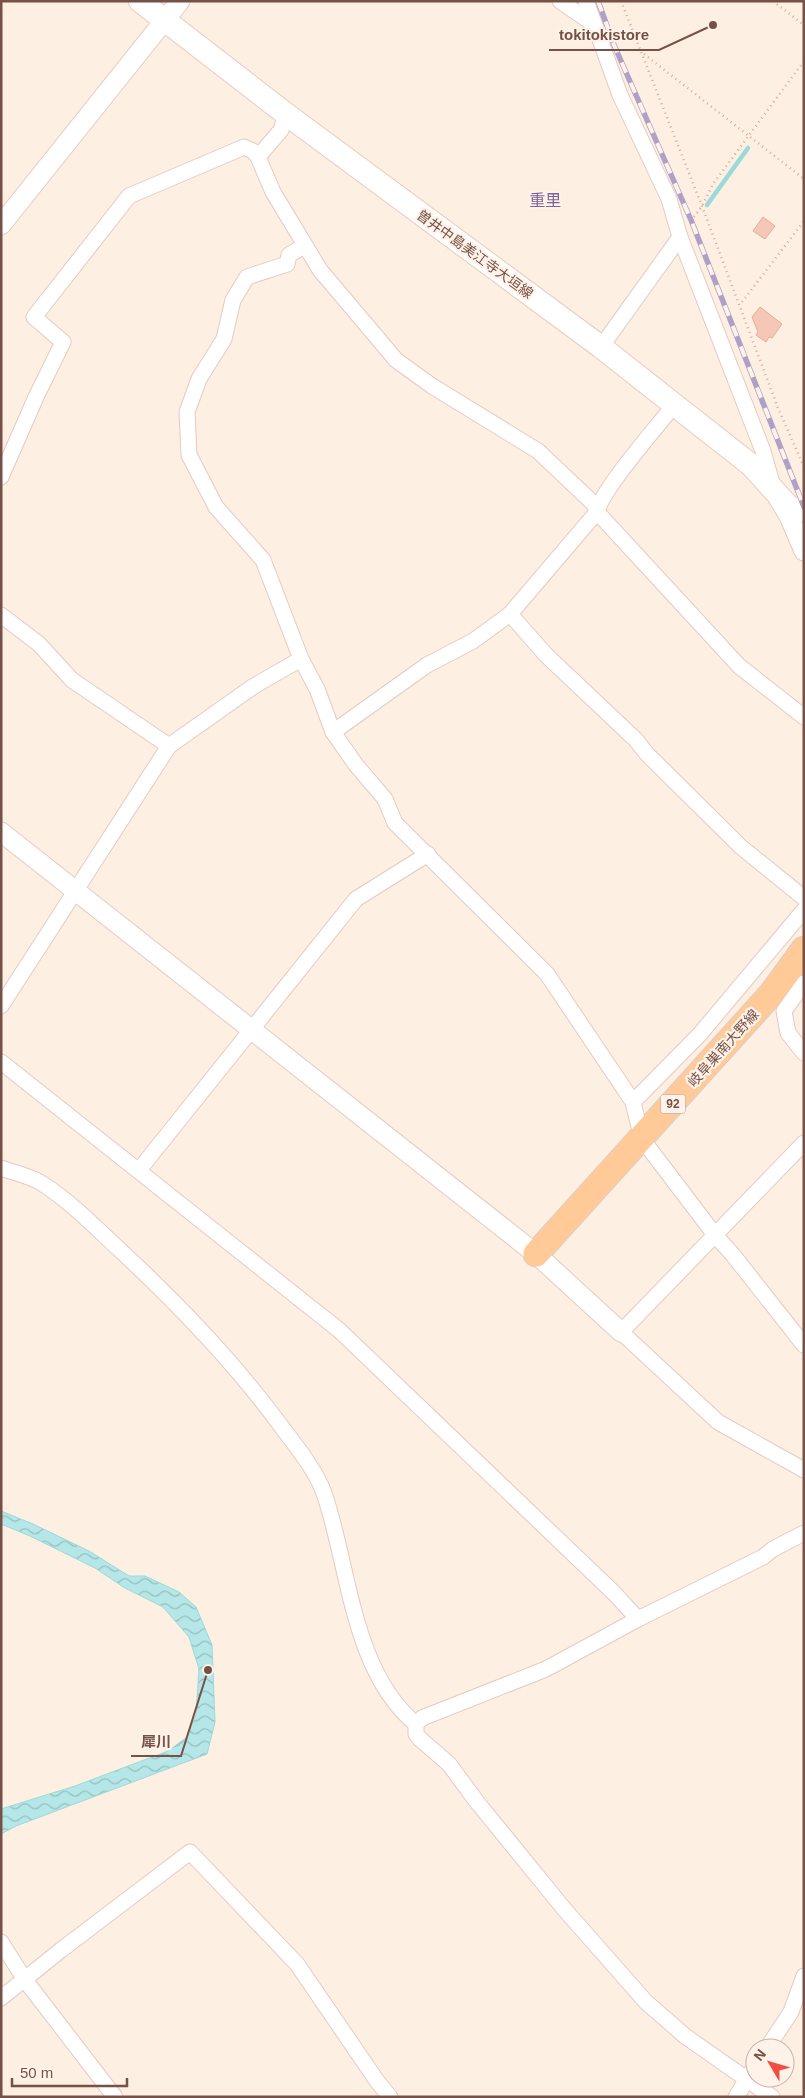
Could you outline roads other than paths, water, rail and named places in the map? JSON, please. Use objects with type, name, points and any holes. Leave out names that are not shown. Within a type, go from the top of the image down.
[{"type":"main road","name":"曽井中島美江寺大垣線","points":[[140,1],[286,114],[601,347],[751,465],[790,508],[804,510]]},
{"type":"main road","name":"岐阜巣南大野線","points":[[536,1254],[772,993],[804,949]]},
{"type":"street","points":[[1,225],[180,1]]},
{"type":"street","points":[[560,1],[595,25]]},
{"type":"street","points":[[586,1],[620,95],[669,199],[680,237],[763,451],[774,491],[789,516],[804,551]]},
{"type":"street","points":[[258,158],[282,130],[286,114]]},
{"type":"street","points":[[1,477],[36,397],[63,342],[34,317],[122,202],[129,196],[244,147],[253,151],[258,158],[273,192],[304,246],[331,284],[396,360],[432,386],[538,451],[594,504],[597,512],[739,666],[804,717]]},
{"type":"street","points":[[601,347],[680,237]]},
{"type":"street","points":[[304,246],[289,255],[287,264],[248,277],[233,300],[224,339],[199,379],[187,412],[188,455],[216,507],[263,560],[302,659],[318,689],[333,732],[356,765],[384,799],[396,822],[547,974],[633,1102],[642,1139],[715,1236],[733,1255],[804,1345]]},
{"type":"street","points":[[333,732],[427,665],[473,641],[510,614],[597,512],[598,505],[674,406]]},
{"type":"street","points":[[510,614],[546,656],[636,740],[647,754],[741,847],[804,898]]},
{"type":"street","points":[[1,615],[38,644],[72,680],[169,746]]},
{"type":"street","points":[[1,1006],[169,746],[254,686],[302,659]]},
{"type":"street","points":[[1,832],[536,1254],[718,1422],[804,1470]]},
{"type":"street","points":[[139,1170],[252,1031],[356,898],[428,854]]},
{"type":"street","points":[[633,1102],[700,1034],[804,910]]},
{"type":"street","points":[[804,983],[784,1011],[788,1033],[804,1053]]},
{"type":"street","points":[[1,1062],[339,1330],[614,1593],[638,1619]]},
{"type":"street","points":[[621,1332],[804,1143]]},
{"type":"street","points":[[1,1168],[41,1183],[66,1200],[191,1318],[272,1413],[298,1448],[323,1490],[338,1537],[344,1574],[355,1615],[373,1665],[394,1702],[416,1724]]},
{"type":"street","points":[[745,2069],[685,2036],[638,1994],[565,1910],[477,1802],[449,1764],[420,1739],[416,1734],[416,1724],[422,1718],[546,1669],[638,1619],[762,1557],[804,1533]]},
{"type":"street","points":[[1,1998],[190,1852],[297,1964],[390,2097]]},
{"type":"street","points":[[1,1942],[24,1980],[115,2097]]},
{"type":"street","points":[[774,2038],[791,2012],[804,1976]]},
{"type":"street","points":[[736,2097],[745,2082]]},
{"type":"water","points":[[1,1511],[89,1551],[129,1576],[145,1576],[179,1592],[196,1607],[212,1645],[215,1722],[207,1754],[16,1826],[1,1834],[1,1809],[75,1786],[168,1751],[187,1737],[196,1715],[199,1669],[189,1637],[163,1607],[125,1588],[95,1568],[1,1524]]},
{"type":"waterway","points":[[707,205],[748,148]]},
{"type":"railway","points":[[598,1],[614,45],[691,220],[804,507]]},
{"type":"place","name":"tokitokistore","points":[[713,25]]},
{"type":"place","name":"犀川","points":[[208,1670]]},
{"type":"district","name":"重里","points":[[545,200]]}]
